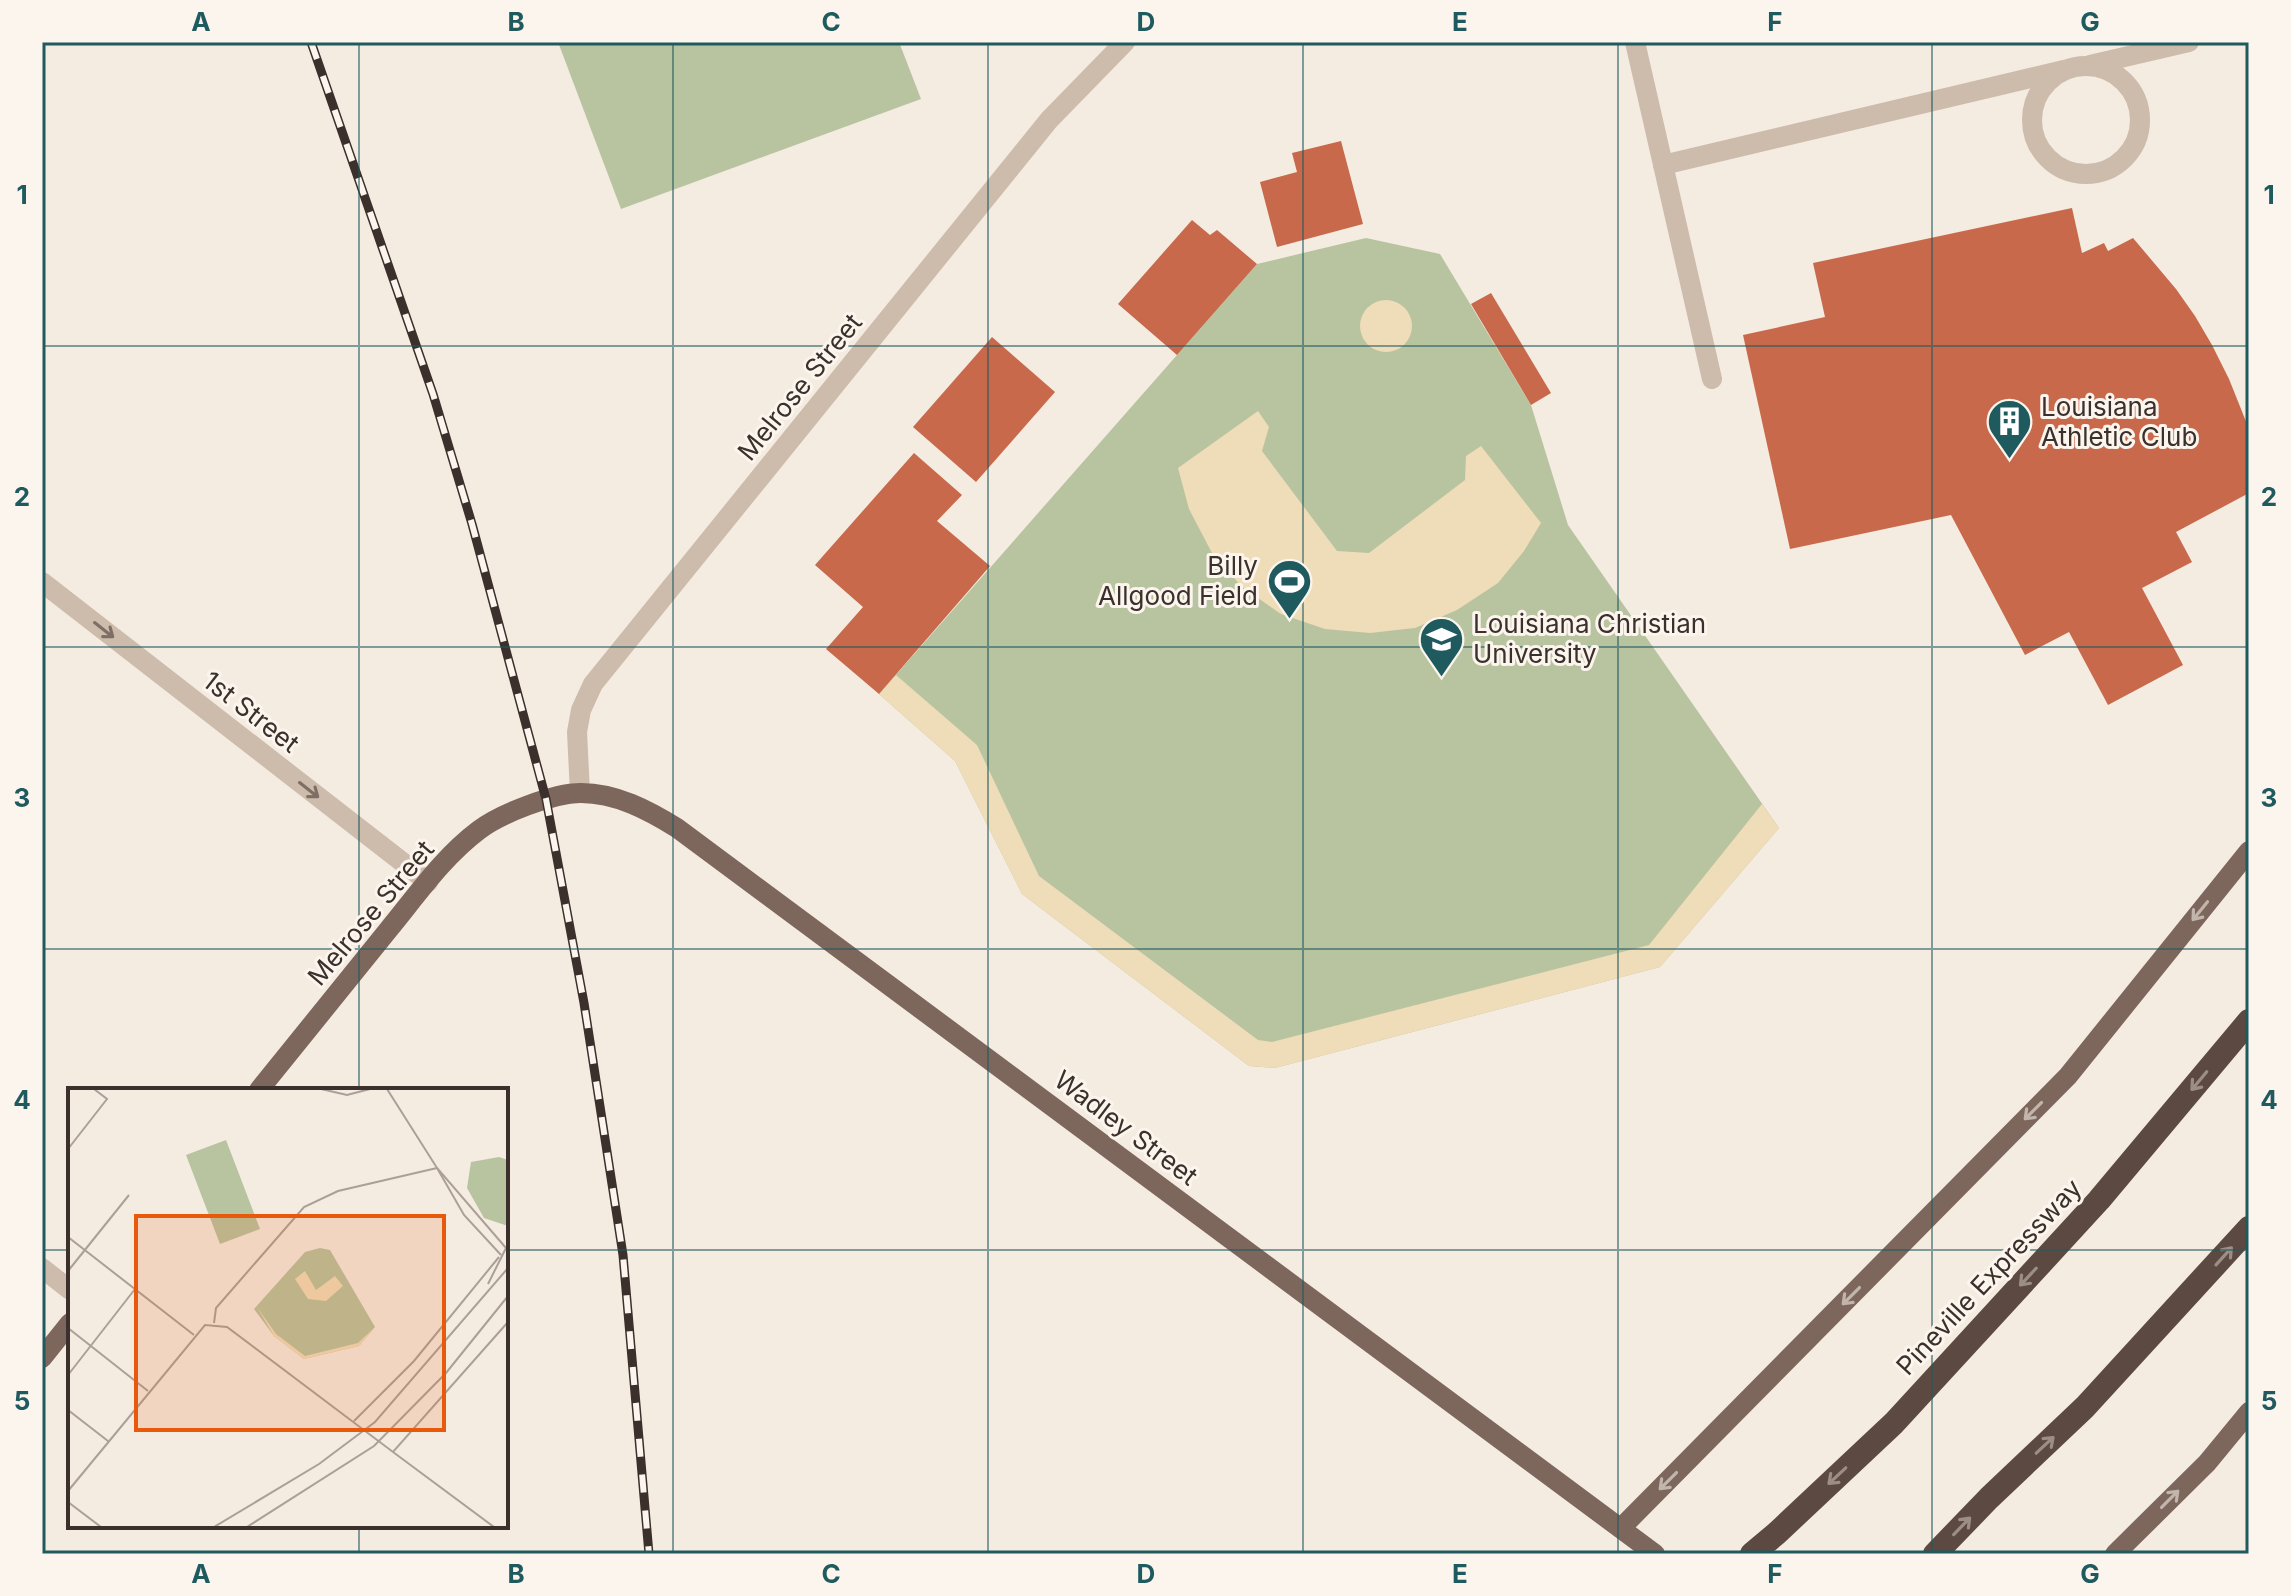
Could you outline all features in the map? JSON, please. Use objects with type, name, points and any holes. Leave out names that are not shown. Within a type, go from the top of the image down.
[{"type":"highway","name":"Pineville Expressway","points":[[1752,1554],[1894,1423],[2099,1200],[2249,1021]]},
{"type":"highway","points":[[1935,1554],[2085,1407],[2249,1228]]},
{"type":"main road","name":"Wadley Street","points":[[546,799],[580,793],[614,798],[635,805],[677,828],[1655,1554]]},
{"type":"main road","name":"Melrose Street","points":[[261,1088],[437,870],[479,830],[507,814],[546,799]]},
{"type":"main road","points":[[1621,1528],[2068,1076],[2249,851]]},
{"type":"main road","points":[[42,1358],[68,1326]]},
{"type":"main road","points":[[2115,1554],[2207,1463],[2249,1412]]},
{"type":"street","name":"Melrose Street","points":[[580,793],[577,732],[581,710],[593,684],[1049,120],[1125,42]]},
{"type":"street","points":[[1635,42],[1712,379]]},
{"type":"street","points":[[1663,165],[2189,42]]},
{"type":"street","points":[[2100,67],[2116,75],[2130,89],[2138,105],[2140,123],[2136,141],[2126,157],[2111,168],[2093,174],[2075,173],[2058,167],[2045,156],[2036,142],[2032,126],[2033,108],[2039,93],[2050,80],[2073,69],[2100,67]]},
{"type":"street","name":"1st Street","points":[[42,582],[428,882]]},
{"type":"street","points":[[42,1268],[68,1288]]},
{"type":"green space","points":[[558,42],[899,42],[921,99],[621,209]]},
{"type":"green space","name":"Billy Allgood Field","points":[[1366,238],[1440,254],[1531,405],[1568,525],[1779,828],[1660,967],[1275,1068],[1249,1066],[1022,894],[955,761],[879,694],[1257,264]]},
{"type":"sand","points":[[1386,300],[1404,308],[1412,326],[1404,344],[1386,352],[1368,344],[1360,326],[1368,308]]},
{"type":"sand","points":[[1258,411],[1269,427],[1262,451],[1337,551],[1369,553],[1465,480],[1466,456],[1481,446],[1541,523],[1524,551],[1498,583],[1457,610],[1415,628],[1370,633],[1325,629],[1281,614],[1242,587],[1212,553],[1189,509],[1178,468]]},
{"type":"sand","points":[[896,675],[977,745],[1039,876],[1258,1040],[1272,1042],[1649,945],[1762,804],[1779,828],[1660,967],[1275,1068],[1249,1066],[1022,894],[955,761],[879,694]]},
{"type":"building","points":[[1341,141],[1363,224],[1277,247],[1260,182],[1297,172],[1292,153]]},
{"type":"building","name":"Louisiana Athletic Club","points":[[2072,208],[2082,253],[2104,243],[2108,251],[2133,238],[2176,289],[2212,345],[2249,429],[2249,493],[2176,532],[2192,562],[2142,588],[2183,665],[2108,705],[2069,632],[2025,655],[1951,515],[1790,549],[1743,335],[1825,317],[1813,263]]},
{"type":"building","points":[[1192,220],[1210,235],[1217,230],[1257,264],[1177,355],[1118,304]]},
{"type":"building","points":[[1491,293],[1551,393],[1531,405],[1471,304]]},
{"type":"building","points":[[992,337],[1055,392],[976,482],[913,427]]},
{"type":"building","points":[[914,453],[962,495],[937,521],[990,566],[879,694],[826,649],[863,607],[815,565]]},
{"type":"railway","points":[[311,42],[433,394],[472,524],[546,799],[584,1003],[623,1255],[649,1554]]},
{"type":"place","name":"Louisiana Athletic Club","points":[[2010,461]]},
{"type":"place","name":"Billy Allgood Field","points":[[1289,620]]},
{"type":"place","name":"Louisiana Christian University","points":[[1442,678]]}]
